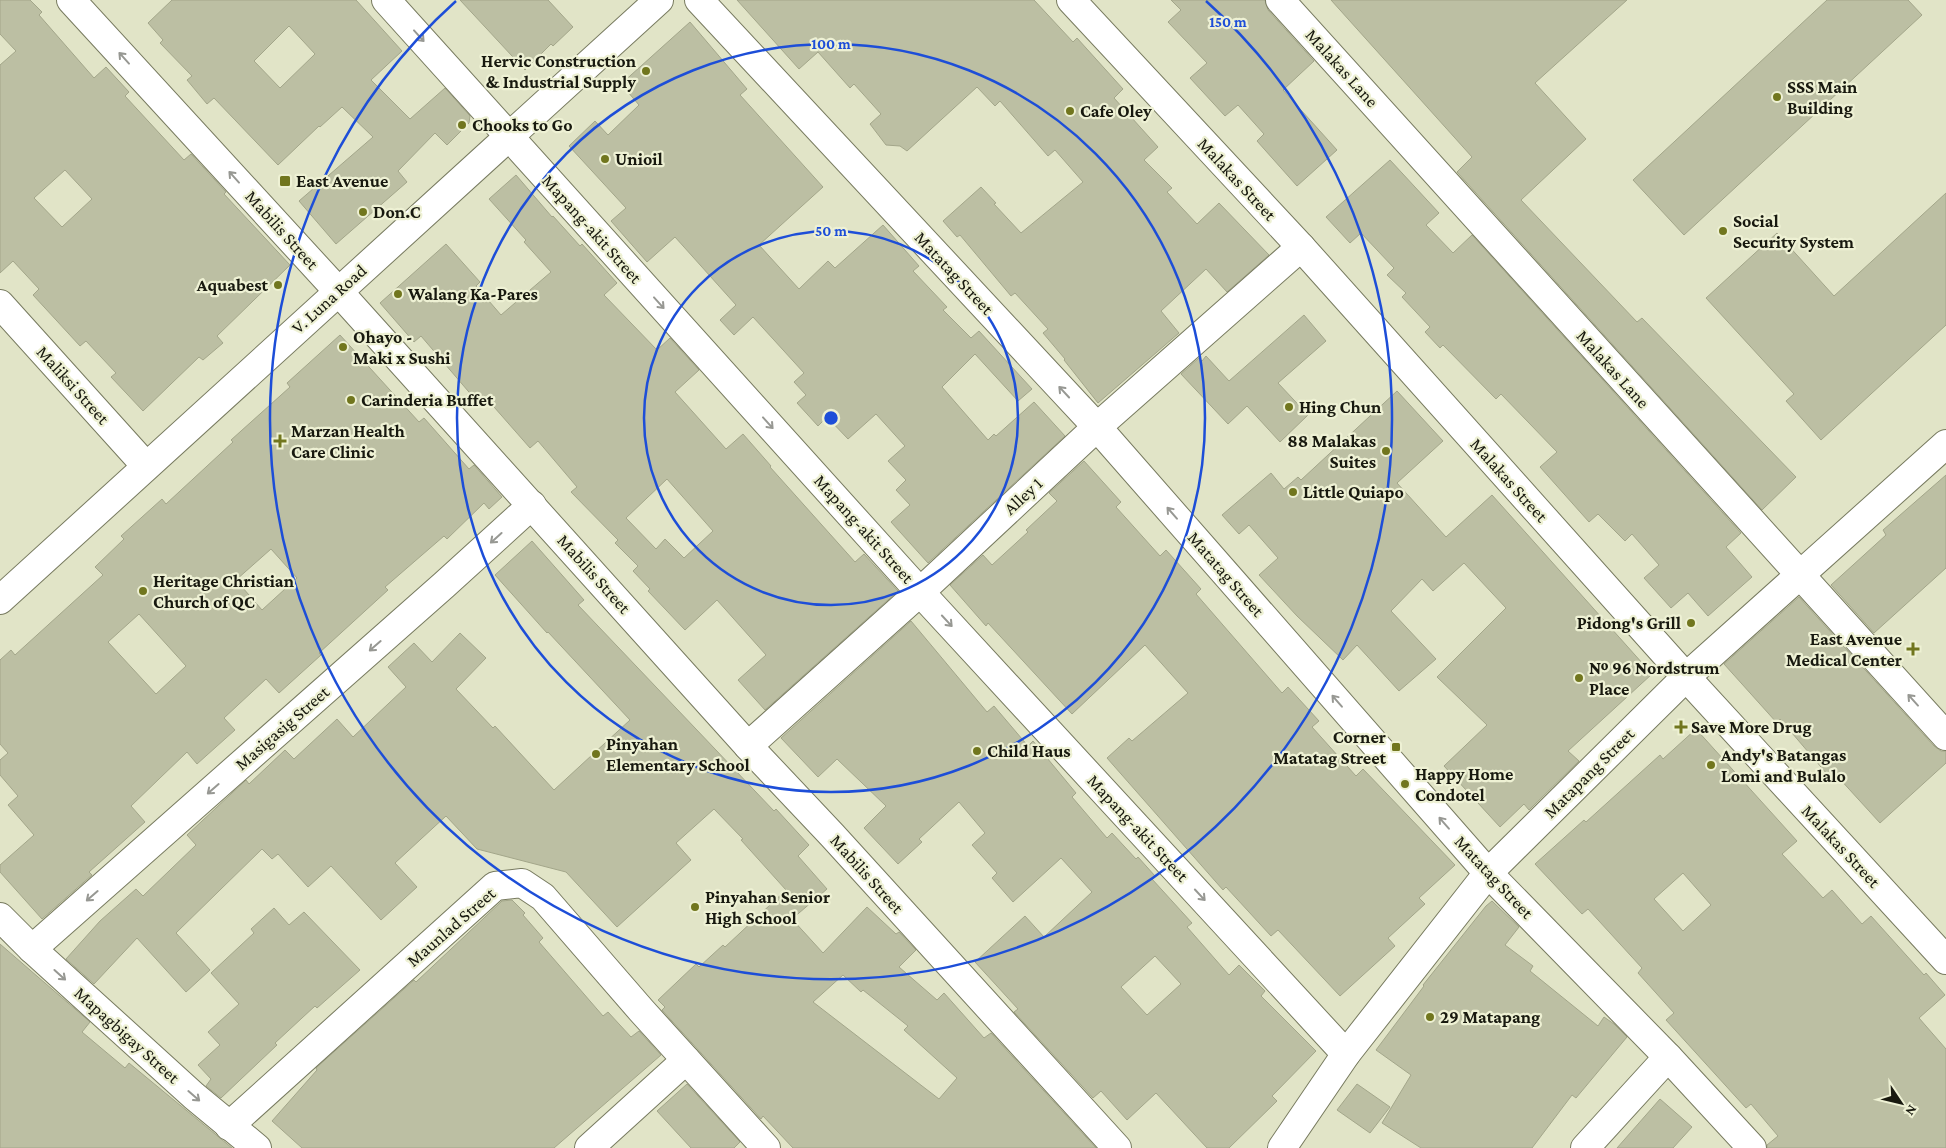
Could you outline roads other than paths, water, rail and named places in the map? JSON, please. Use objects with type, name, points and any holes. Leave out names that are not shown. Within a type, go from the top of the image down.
[{"type":"street","name":"Mabilis Street","points":[[71,0],[338,291],[748,746],[1117,1148]]},
{"type":"street","name":"Mapang-akit Street","points":[[386,0],[920,592],[1346,1054]]},
{"type":"street","name":"V. Luna Road","points":[[0,600],[659,0]]},
{"type":"street","name":"Matatag Street","points":[[699,0],[1097,427],[1488,873],[1668,1057],[1752,1148]]},
{"type":"street","name":"Malakas Street","points":[[1070,0],[1301,247],[1686,677],[1946,960]]},
{"type":"street","name":"Malakas Lane","points":[[1280,0],[1946,736]]},
{"type":"street","name":"Alley 1","points":[[748,746],[920,592],[1097,427],[1301,247]]},
{"type":"street","name":"Maliksi Street","points":[[0,304],[146,466]]},
{"type":"street","name":"Matapang Street","points":[[1282,1148],[1346,1054],[1488,873],[1686,677],[1946,444]]},
{"type":"street","name":"Masigasig Street","points":[[32,949],[532,505]]},
{"type":"street","name":"Maunlad Street","points":[[230,1126],[495,886],[522,884],[543,897],[766,1148]]},
{"type":"street","name":"Mapagbigay Street","points":[[0,917],[32,949],[257,1148]]},
{"type":"street","points":[[1585,1148],[1668,1057]]},
{"type":"street","points":[[589,1148],[686,1060]]},
{"type":"place","name":"Hervic Construction & Industrial Supply","points":[[646,71]]},
{"type":"place","name":"SSS Main Building","points":[[1777,97]]},
{"type":"place","name":"Cafe Oley","points":[[1070,111]]},
{"type":"place","name":"Chooks to Go","points":[[462,125]]},
{"type":"place","name":"Unioil","points":[[605,159]]},
{"type":"place","name":"East Avenue","points":[[285,181]]},
{"type":"place","name":"Don.C","points":[[363,212]]},
{"type":"place","name":"Social Security System","points":[[1723,231]]},
{"type":"place","name":"Aquabest","points":[[278,285]]},
{"type":"place","name":"Walang Ka-Pares","points":[[398,294]]},
{"type":"place","name":"Ohayo - Maki x Sushi","points":[[343,347]]},
{"type":"place","name":"Carinderia Buffet","points":[[351,400]]},
{"type":"place","name":"Hing Chun","points":[[1289,407]]},
{"type":"place","name":"Marzan Health Care Clinic","points":[[280,441]]},
{"type":"place","name":"88 Malakas Suites","points":[[1386,451]]},
{"type":"place","name":"Little Quiapo","points":[[1293,492]]},
{"type":"place","name":"Heritage Christian Church of QC","points":[[143,591]]},
{"type":"place","name":"Pidong's Grill","points":[[1691,623]]},
{"type":"place","name":"East Avenue Medical Center","points":[[1913,649]]},
{"type":"place","name":"№ 96 Nordstrum Place","points":[[1579,678]]},
{"type":"place","name":"Save More Drug","points":[[1681,727]]},
{"type":"place","name":"Corner Matatag Street","points":[[1396,747]]},
{"type":"place","name":"Child Haus","points":[[977,751]]},
{"type":"place","name":"Pinyahan Elementary School","points":[[596,754]]},
{"type":"place","name":"Andy's Batangas Lomi and Bulalo","points":[[1711,765]]},
{"type":"place","name":"Happy Home Condotel","points":[[1405,784]]},
{"type":"place","name":"Pinyahan Senior High School","points":[[695,907]]},
{"type":"place","name":"29 Matapang","points":[[1430,1017]]}]
